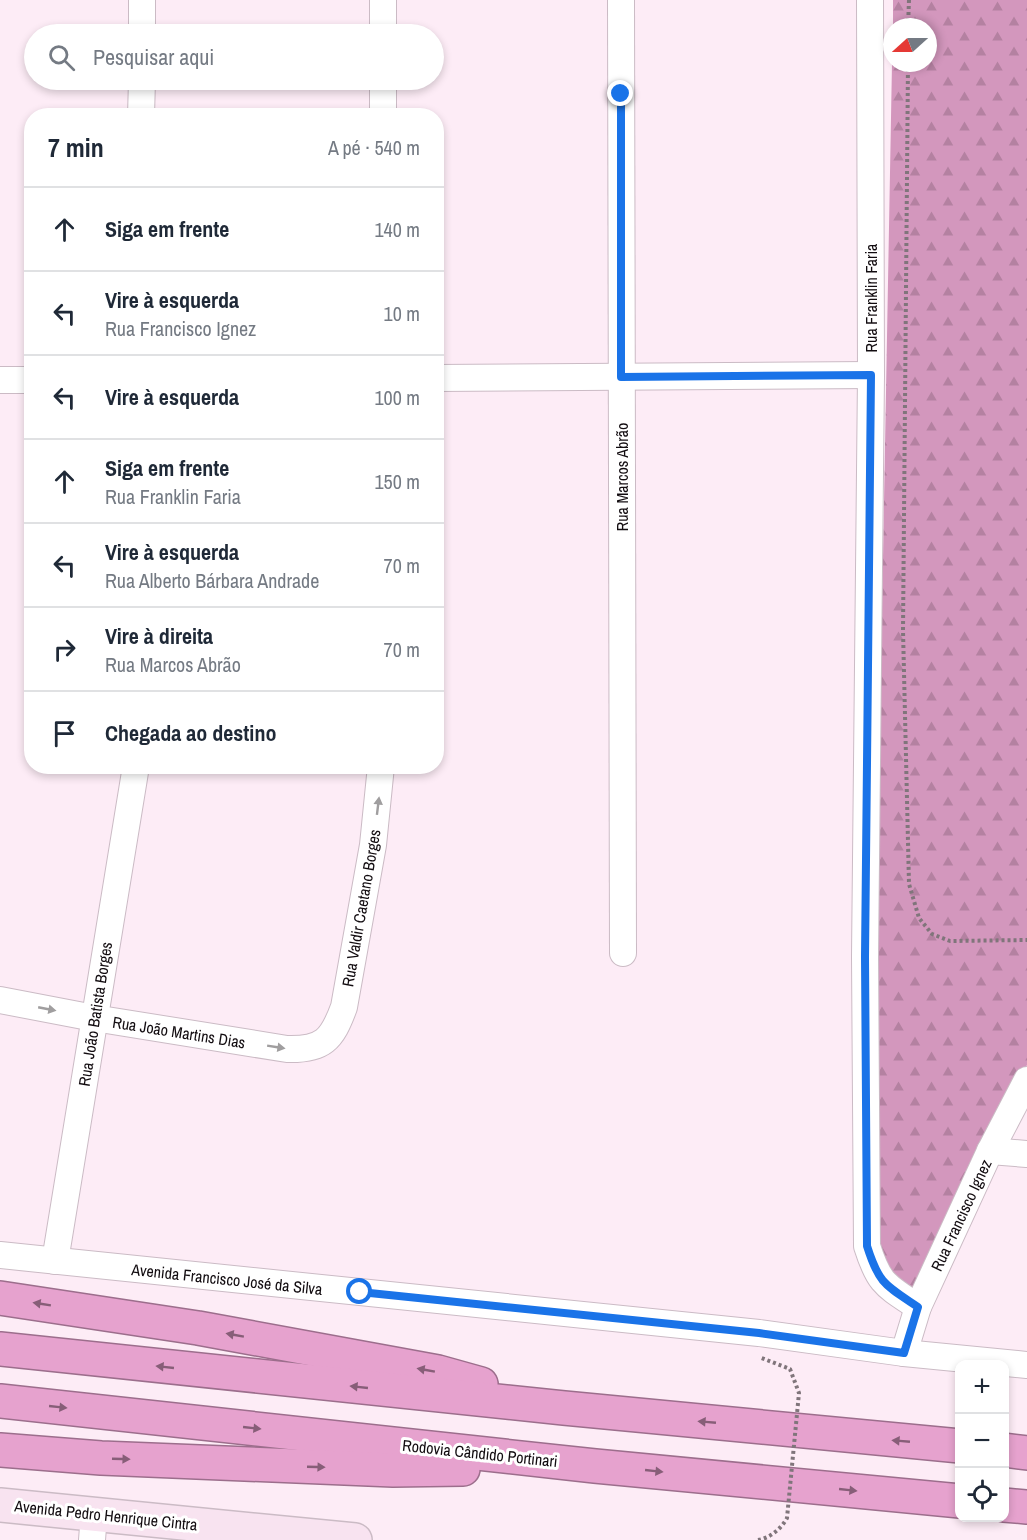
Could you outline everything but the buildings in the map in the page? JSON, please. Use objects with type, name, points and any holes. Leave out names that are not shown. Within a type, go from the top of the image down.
[{"type":"highway","points":[[0,1298],[198,1328],[438,1372],[564,1408]]},
{"type":"highway","points":[[0,1349],[564,1408],[955,1446]]},
{"type":"highway","name":"Rodovia Cândido Portinari","points":[[0,1401],[595,1466],[955,1500]]},
{"type":"highway","points":[[0,1450],[101,1458],[393,1470],[595,1466]]},
{"type":"highway","points":[[1009,1451],[1027,1453]]},
{"type":"highway","points":[[1009,1504],[1027,1506]]},
{"type":"street","points":[[142,0],[142,24]]},
{"type":"street","points":[[383,0],[383,24]]},
{"type":"street","name":"Rua Marcos Abrão","points":[[621,0],[622,953]]},
{"type":"street","name":"Rua Franklin Faria","points":[[870,0],[871,375],[865,957],[867,1246],[875,1271],[884,1284],[918,1307]]},
{"type":"street","points":[[141,108],[142,90]]},
{"type":"street","points":[[383,90],[383,108]]},
{"type":"street","points":[[444,378],[871,375]]},
{"type":"street","points":[[0,381],[24,380]]},
{"type":"street","name":"Rua João Batista Borges","points":[[55,1261],[135,774]]},
{"type":"street","name":"Rua Valdir Caetano Borges","points":[[322,1043],[336,1029],[344,1007],[373,845],[380,774]]},
{"type":"street","name":"Rua João Martins Dias","points":[[0,1000],[94,1018],[287,1049],[305,1050],[322,1043]]},
{"type":"street","name":"Rua Francisco Ignez","points":[[904,1353],[918,1307],[990,1151],[1027,1080]]},
{"type":"street","points":[[990,1151],[1027,1154]]},
{"type":"street","name":"Avenida Francisco José da Silva","points":[[0,1255],[759,1333],[904,1353],[1027,1365]]},
{"type":"street","name":"Avenida Pedro Henrique Cintra","points":[[0,1505],[93,1527],[355,1540]]},
{"type":"path","points":[[908,18],[909,0]]},
{"type":"path","points":[[908,72],[903,630],[909,884],[919,918],[933,934],[950,941],[1027,940]]},
{"type":"path","points":[[758,1540],[782,1527],[787,1518],[799,1393],[789,1369],[759,1357]]},
{"type":"green space","points":[[893,0],[1027,0],[1027,1065],[916,1295],[880,1262],[873,1104],[892,72],[937,72],[937,18],[893,18]]},
{"type":"route","points":[[360,1292],[759,1333],[904,1353],[918,1307],[884,1284],[875,1271],[867,1246],[865,957],[871,375],[621,377],[621,94]]}]
